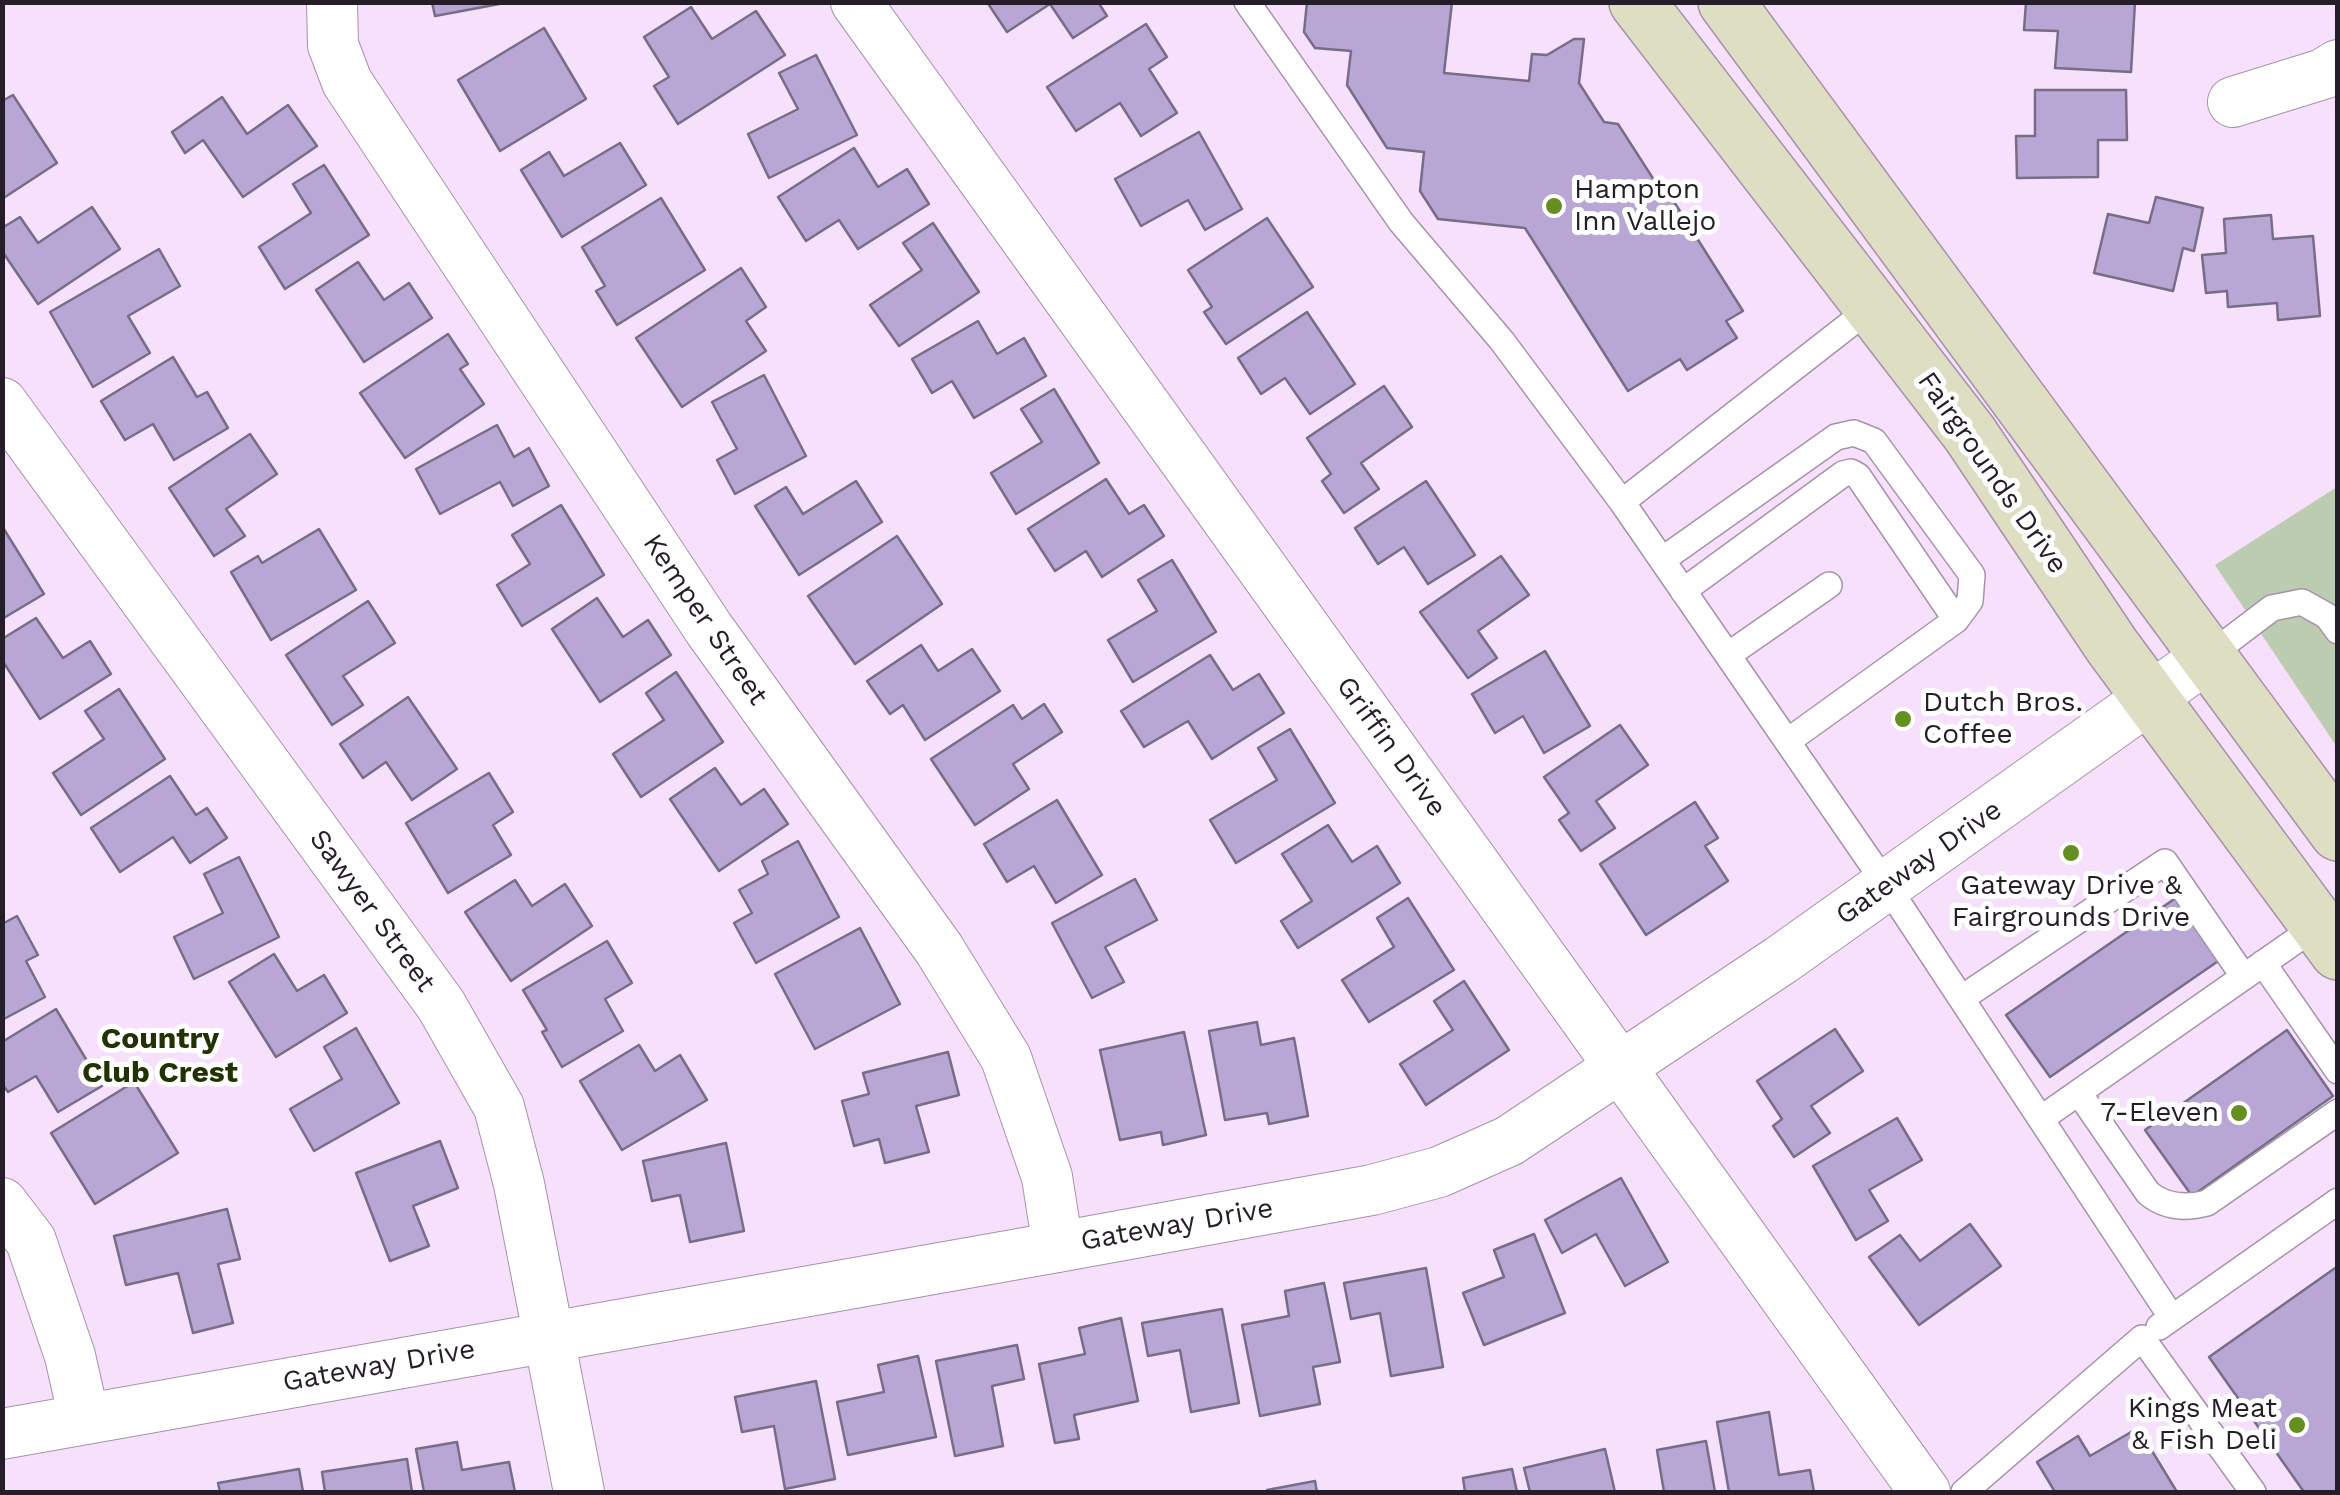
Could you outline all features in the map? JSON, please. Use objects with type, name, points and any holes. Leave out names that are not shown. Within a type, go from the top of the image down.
[{"type":"main road","name":"Fairgrounds Drive","points":[[1637,2],[1970,434],[2150,700],[2328,938]]},
{"type":"main road","points":[[1726,2],[2338,832]]},
{"type":"street","name":"Kemper Street","points":[[332,2],[332,44],[348,82],[709,629],[939,950],[1006,1058],[1047,1177],[1058,1247]]},
{"type":"street","name":"Griffin Drive","points":[[856,2],[1924,1492]]},
{"type":"street","points":[[2233,102],[2323,74],[2338,65]]},
{"type":"street","name":"Sawyer Street","points":[[2,403],[441,1005],[499,1107],[519,1184],[579,1492]]},
{"type":"street","name":"Gateway Drive","points":[[2,1434],[1372,1190],[1438,1172],[1509,1140],[1782,960],[2206,658]]},
{"type":"street","points":[[2,1203],[31,1242],[70,1356],[84,1418]]},
{"type":"lane","points":[[1247,2],[1400,222],[1502,341],[1622,502],[1887,886],[2172,1318]]},
{"type":"lane","points":[[1622,502],[1872,308]]},
{"type":"lane","points":[[1662,560],[1836,437],[1854,434],[1874,442],[1972,575],[1970,601],[1956,620],[1788,741]]},
{"type":"lane","points":[[1683,591],[1851,472],[1858,476],[1956,620]]},
{"type":"lane","points":[[1728,655],[1829,584]]},
{"type":"lane","points":[[2206,658],[2272,608],[2302,602],[2327,616],[2338,631]]},
{"type":"lane","points":[[1962,998],[2165,862],[2338,1071]]},
{"type":"lane","points":[[2042,1118],[2254,970],[2328,938]]},
{"type":"lane","points":[[2079,1092],[2148,1193],[2162,1204],[2207,1203],[2338,1112]]},
{"type":"lane","points":[[1964,1492],[2142,1338],[2338,1201]]},
{"type":"lane","points":[[2142,1338],[2253,1492]]},
{"type":"green space","points":[[2337,487],[2337,747],[2215,565]]},
{"type":"building","points":[[432,2],[510,2],[435,16]]},
{"type":"building","points":[[987,2],[1098,2],[1107,16],[1073,38],[1050,4],[1007,32]]},
{"type":"building","name":"Hampton Inn Vallejo","points":[[1307,2],[1452,2],[1444,73],[1529,81],[1532,54],[1547,55],[1574,39],[1584,39],[1579,83],[1604,122],[1618,124],[1663,194],[1664,186],[1743,311],[1726,321],[1737,338],[1687,370],[1680,359],[1628,391],[1525,228],[1438,219],[1420,191],[1424,152],[1387,148],[1347,85],[1351,51],[1315,48],[1304,32]]},
{"type":"building","points":[[2026,2],[2135,2],[2131,72],[2055,68],[2058,31],[2024,30]]},
{"type":"building","points":[[691,7],[712,39],[756,11],[785,55],[678,124],[654,86],[669,77],[644,37]]},
{"type":"building","points":[[1146,24],[1167,57],[1149,69],[1177,113],[1141,136],[1120,103],[1076,131],[1047,87]]},
{"type":"building","points":[[544,28],[586,99],[500,151],[458,80]]},
{"type":"building","points":[[816,55],[857,135],[769,178],[748,134],[798,109],[779,73]]},
{"type":"building","points":[[2035,90],[2126,90],[2127,140],[2098,140],[2098,177],[2017,178],[2016,136],[2035,136]]},
{"type":"building","points":[[13,95],[57,163],[2,199],[2,101]]},
{"type":"building","points":[[222,97],[247,134],[288,105],[317,146],[243,197],[203,140],[185,153],[172,132]]},
{"type":"building","points":[[1199,132],[1242,209],[1205,230],[1188,200],[1141,226],[1115,179]]},
{"type":"building","points":[[620,143],[646,185],[562,237],[521,170],[549,152],[564,176]]},
{"type":"building","points":[[854,148],[878,187],[907,169],[929,204],[858,249],[839,220],[806,241],[778,197]]},
{"type":"building","points":[[324,165],[369,235],[285,289],[259,247],[311,213],[293,184]]},
{"type":"building","points":[[2156,197],[2203,208],[2194,251],[2183,248],[2173,291],[2094,273],[2108,214],[2149,223]]},
{"type":"building","points":[[661,198],[705,270],[617,325],[596,291],[605,286],[582,247]]},
{"type":"building","points":[[92,207],[120,249],[38,304],[2,251],[2,228],[20,217],[38,243]]},
{"type":"building","points":[[2271,215],[2273,239],[2313,236],[2320,316],[2278,320],[2277,303],[2228,307],[2227,291],[2206,293],[2202,255],[2226,253],[2224,219]]},
{"type":"building","points":[[1267,218],[1313,287],[1226,344],[1204,312],[1212,307],[1188,270]]},
{"type":"building","points":[[933,223],[979,292],[899,346],[870,305],[922,270],[903,243]]},
{"type":"building","points":[[159,249],[180,286],[128,316],[150,353],[93,387],[50,312]]},
{"type":"building","points":[[358,262],[384,300],[409,283],[432,318],[364,362],[316,290]]},
{"type":"building","points":[[741,268],[766,307],[746,321],[766,351],[682,407],[636,338]]},
{"type":"building","points":[[1307,312],[1355,384],[1310,414],[1285,378],[1261,394],[1238,358]]},
{"type":"building","points":[[978,321],[997,354],[1024,338],[1046,376],[974,418],[952,381],[932,393],[912,359]]},
{"type":"building","points":[[448,334],[468,364],[460,369],[484,404],[405,458],[360,393]]},
{"type":"building","points":[[173,357],[197,397],[207,392],[228,428],[174,460],[153,424],[125,440],[101,401]]},
{"type":"building","points":[[764,375],[806,456],[735,494],[717,460],[737,449],[712,402]]},
{"type":"building","points":[[1384,386],[1412,427],[1361,463],[1379,489],[1344,513],[1322,481],[1331,474],[1307,438]]},
{"type":"building","points":[[1054,389],[1099,463],[1016,514],[991,473],[1042,442],[1021,409]]},
{"type":"building","points":[[497,425],[514,457],[529,448],[549,486],[513,506],[500,482],[440,514],[416,469]]},
{"type":"building","points":[[250,434],[277,474],[226,509],[245,536],[214,556],[169,488]]},
{"type":"building","points":[[1106,479],[1129,514],[1144,505],[1164,536],[1102,577],[1086,551],[1055,571],[1028,529]]},
{"type":"building","points":[[856,481],[882,522],[799,575],[755,506],[786,487],[803,514]]},
{"type":"building","points":[[1426,481],[1475,555],[1428,584],[1404,547],[1378,564],[1355,528]]},
{"type":"building","points":[[561,505],[604,575],[522,626],[497,585],[530,564],[512,535]]},
{"type":"building","points":[[2,526],[44,594],[2,619]]},
{"type":"building","points":[[319,529],[356,590],[271,640],[231,572],[258,556],[262,563]]},
{"type":"building","points":[[897,536],[942,604],[855,664],[808,596]]},
{"type":"building","points":[[1501,556],[1529,595],[1478,631],[1497,658],[1468,678],[1420,612]]},
{"type":"building","points":[[1172,560],[1216,632],[1133,682],[1108,640],[1157,611],[1138,580]]},
{"type":"building","points":[[597,598],[623,637],[648,620],[671,655],[600,702],[552,629]]},
{"type":"building","points":[[368,601],[395,643],[343,676],[363,705],[332,725],[286,655]]},
{"type":"building","points":[[36,618],[63,658],[90,641],[111,674],[40,719],[2,660],[2,639]]},
{"type":"building","points":[[921,645],[938,671],[972,649],[1000,691],[925,740],[903,705],[890,714],[867,681]]},
{"type":"building","points":[[1545,651],[1590,726],[1544,753],[1523,716],[1495,733],[1472,694]]},
{"type":"building","points":[[1210,655],[1233,690],[1259,674],[1284,713],[1212,759],[1188,721],[1144,747],[1121,711]]},
{"type":"building","points":[[676,672],[723,742],[641,797],[613,754],[664,720],[646,693]]},
{"type":"building","points":[[119,689],[165,759],[81,815],[53,773],[104,739],[85,711]]},
{"type":"building","points":[[408,697],[457,769],[412,800],[386,762],[363,778],[340,744]]},
{"type":"building","points":[[1044,704],[1062,732],[1013,764],[1029,789],[975,825],[931,759],[1013,705],[1022,719]]},
{"type":"building","points":[[1620,725],[1648,765],[1596,801],[1615,828],[1581,851],[1559,820],[1569,813],[1544,777]]},
{"type":"building","points":[[1290,729],[1335,803],[1236,863],[1210,820],[1277,780],[1258,748]]},
{"type":"building","points":[[715,768],[741,805],[764,789],[788,824],[719,871],[670,799]]},
{"type":"building","points":[[489,773],[513,812],[493,825],[511,855],[448,893],[406,823]]},
{"type":"building","points":[[170,776],[196,815],[207,808],[227,838],[190,863],[173,837],[120,872],[91,828]]},
{"type":"building","points":[[1057,800],[1102,875],[1056,903],[1034,866],[1007,882],[984,844]]},
{"type":"building","points":[[1695,802],[1718,838],[1705,846],[1728,881],[1646,935],[1600,864]]},
{"type":"building","points":[[1328,825],[1352,862],[1377,846],[1400,883],[1298,948],[1281,921],[1312,901],[1282,854]]},
{"type":"building","points":[[798,841],[839,917],[756,963],[734,923],[752,913],[739,890],[768,874],[762,861]]},
{"type":"building","points":[[239,857],[279,937],[194,979],[174,937],[223,913],[204,874]]},
{"type":"building","points":[[1135,879],[1157,920],[1105,947],[1124,982],[1092,998],[1052,923]]},
{"type":"building","points":[[515,880],[532,906],[565,884],[592,926],[511,981],[465,912]]},
{"type":"building","points":[[2183,893],[2227,955],[2050,1077],[2006,1015]]},
{"type":"building","points":[[1408,898],[1454,970],[1369,1022],[1342,980],[1394,947],[1377,918]]},
{"type":"building","points":[[17,916],[38,955],[26,961],[45,997],[2,1020],[2,924]]},
{"type":"building","points":[[860,928],[900,1004],[815,1049],[775,974]]},
{"type":"building","points":[[607,941],[632,983],[605,999],[623,1031],[562,1067],[542,1032],[547,1030],[523,990]]},
{"type":"building","points":[[274,954],[297,991],[324,975],[347,1013],[276,1057],[229,982]]},
{"type":"building","points":[[1464,981],[1509,1050],[1426,1105],[1400,1064],[1453,1030],[1434,1001]]},
{"type":"building","points":[[56,1009],[102,1086],[58,1112],[36,1076],[8,1092],[2,1084],[2,1042]]},
{"type":"building","points":[[1257,1022],[1261,1045],[1294,1038],[1308,1116],[1269,1124],[1267,1113],[1225,1120],[1209,1031]]},
{"type":"building","points":[[356,1028],[399,1103],[314,1151],[290,1109],[342,1079],[324,1047]]},
{"type":"building","points":[[1835,1029],[1863,1071],[1811,1106],[1830,1133],[1794,1157],[1773,1126],[1782,1119],[1757,1081]]},
{"type":"building","name":"7-Eleven","points":[[2287,1030],[2333,1096],[2192,1196],[2145,1130]]},
{"type":"building","points":[[1184,1032],[1206,1135],[1163,1145],[1161,1132],[1120,1140],[1100,1050]]},
{"type":"building","points":[[639,1045],[655,1071],[680,1055],[707,1100],[622,1150],[580,1081]]},
{"type":"building","points":[[948,1052],[959,1095],[916,1106],[929,1152],[885,1163],[879,1139],[854,1146],[842,1101],[869,1094],[863,1073]]},
{"type":"building","points":[[134,1082],[178,1153],[95,1204],[51,1133]]},
{"type":"building","points":[[1897,1118],[1922,1160],[1869,1190],[1888,1221],[1856,1240],[1813,1166]]},
{"type":"building","points":[[440,1141],[458,1188],[413,1206],[429,1246],[390,1261],[356,1173]]},
{"type":"building","points":[[726,1143],[744,1231],[690,1242],[680,1195],[652,1201],[643,1161]]},
{"type":"building","points":[[1621,1178],[1668,1262],[1625,1286],[1596,1234],[1562,1253],[1545,1220]]},
{"type":"building","points":[[227,1209],[240,1259],[218,1264],[233,1323],[193,1333],[178,1273],[126,1285],[114,1236]]},
{"type":"building","points":[[1970,1224],[2001,1266],[1919,1325],[1869,1257],[1900,1235],[1920,1261]]},
{"type":"building","points":[[1534,1234],[1565,1313],[1484,1345],[1463,1293],[1504,1277],[1494,1250]]},
{"type":"building","name":"Kings Meat & Fish Deli","points":[[2338,1266],[2338,1492],[2304,1492],[2209,1357]]},
{"type":"building","points":[[1426,1268],[1443,1367],[1391,1376],[1380,1313],[1351,1319],[1344,1283]]},
{"type":"building","points":[[1324,1283],[1340,1362],[1313,1367],[1320,1404],[1260,1416],[1242,1325],[1289,1316],[1285,1291]]},
{"type":"building","points":[[1222,1309],[1239,1403],[1191,1412],[1180,1350],[1148,1356],[1142,1323]]},
{"type":"building","points":[[1121,1318],[1138,1401],[1074,1415],[1079,1439],[1055,1443],[1039,1364],[1085,1354],[1079,1328]]},
{"type":"building","points":[[1017,1345],[1024,1379],[992,1386],[1003,1446],[955,1456],[936,1361]]},
{"type":"building","points":[[918,1356],[936,1437],[848,1455],[837,1402],[884,1392],[878,1365]]},
{"type":"building","points":[[816,1381],[835,1479],[785,1489],[774,1426],[742,1432],[735,1397]]},
{"type":"building","points":[[1769,1412],[1779,1475],[1810,1470],[1814,1492],[1729,1492],[1717,1422]]},
{"type":"building","points":[[2138,1428],[2177,1492],[2055,1492],[2037,1462],[2078,1436],[2090,1456]]},
{"type":"building","points":[[1706,1441],[1715,1492],[1664,1492],[1657,1450]]},
{"type":"building","points":[[457,1442],[462,1470],[509,1462],[515,1492],[424,1492],[416,1449]]},
{"type":"building","points":[[1605,1449],[1615,1492],[1530,1492],[1524,1468]]},
{"type":"building","points":[[407,1459],[412,1492],[325,1492],[322,1472]]},
{"type":"building","points":[[299,1469],[303,1492],[220,1492],[218,1483]]},
{"type":"building","points":[[1512,1469],[1517,1492],[1465,1492],[1463,1478]]},
{"type":"building","points":[[1315,1481],[1317,1492],[1267,1492],[1267,1490]]},
{"type":"place","name":"Hampton Inn Vallejo","points":[[1554,206]]},
{"type":"place","name":"Dutch Bros. Coffee","points":[[1903,719]]},
{"type":"place","name":"Gateway Drive & Fairgrounds Drive","points":[[2071,853]]},
{"type":"place","name":"7-Eleven","points":[[2239,1113]]},
{"type":"place","name":"Kings Meat & Fish Deli","points":[[2297,1425]]},
{"type":"district","name":"Country Club Crest","points":[[160,1056]]}]
